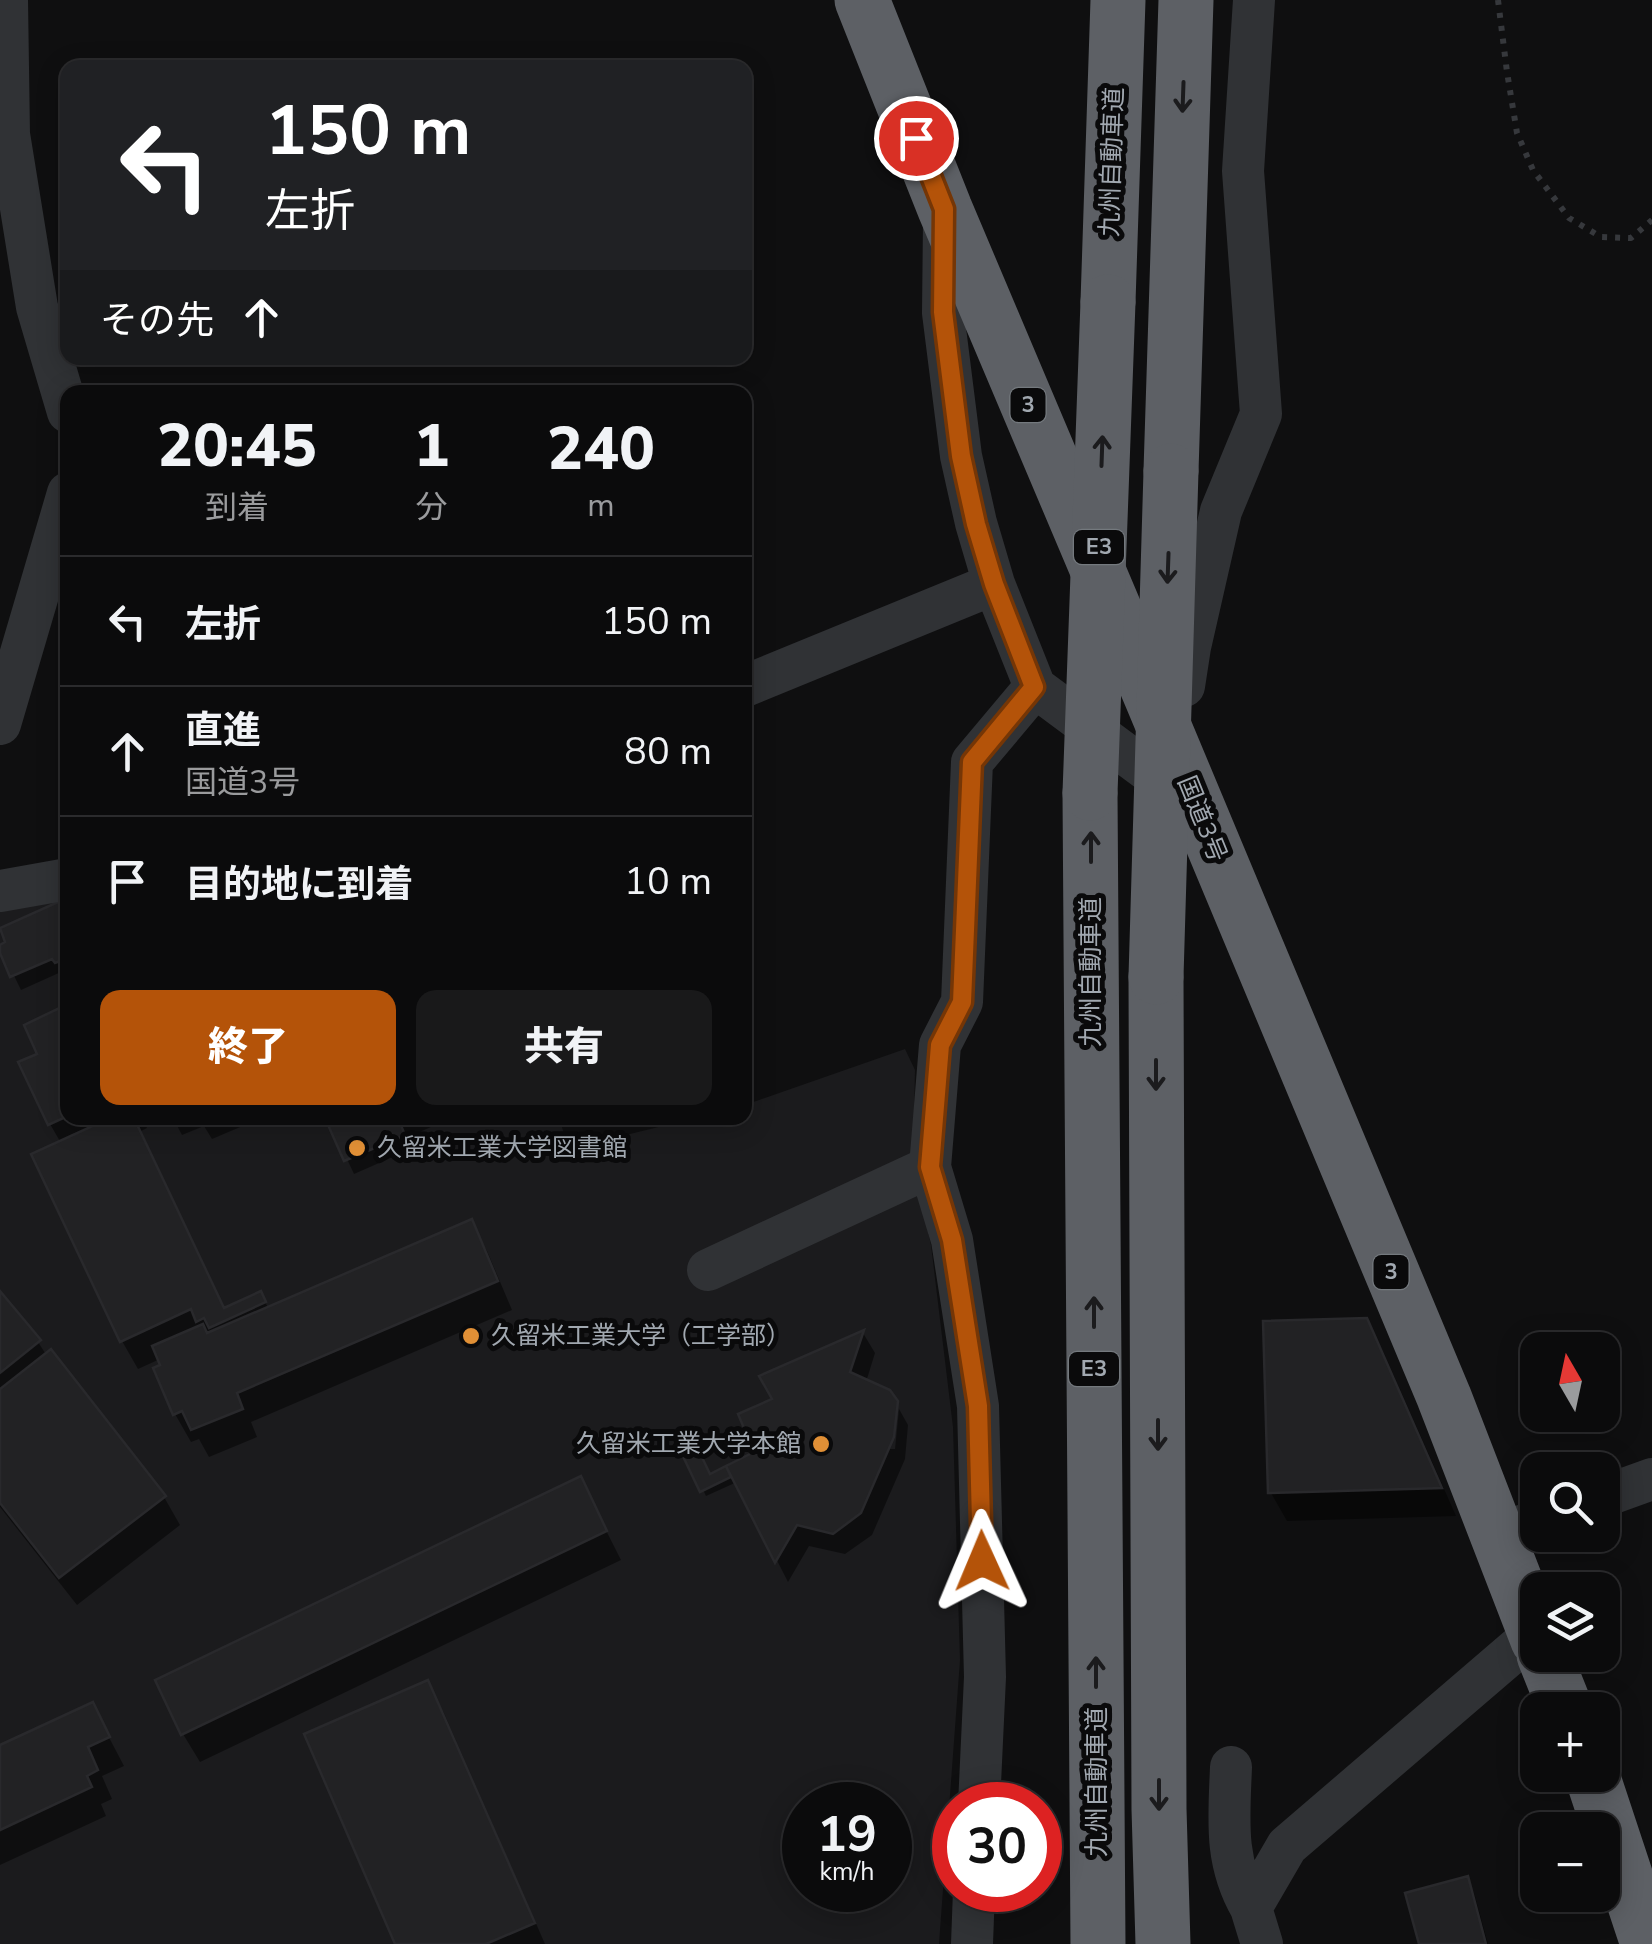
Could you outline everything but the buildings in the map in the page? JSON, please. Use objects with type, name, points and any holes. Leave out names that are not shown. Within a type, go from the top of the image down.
[{"type":"highway","name":"国道3号","points":[[862,0],[944,209],[1444,1397],[1517,1527],[1526,1572]]},
{"type":"highway","name":"九州自動車道","points":[[1098,1944],[1090,794],[1118,0]]},
{"type":"highway","points":[[1163,1944],[1159,1809],[1156,977],[1186,0]]},
{"type":"highway","points":[[1598,1792],[1648,1944]]},
{"type":"street","points":[[7,0],[9,134],[37,307],[60,385]]},
{"type":"street","points":[[1174,751],[1190,646],[1221,511],[1261,414],[1243,171],[1254,0]]},
{"type":"street","points":[[944,209],[943,312],[961,456],[994,584],[1034,687],[1198,808]]},
{"type":"street","points":[[0,724],[60,520]]},
{"type":"street","points":[[752,683],[994,584]]},
{"type":"street","points":[[980,1782],[985,1678],[978,1406],[952,1240],[930,1167],[940,1045],[962,1002],[972,762],[1034,687]]},
{"type":"street","points":[[0,891],[60,880]]},
{"type":"street","points":[[708,1270],[930,1167]]},
{"type":"street","points":[[1620,1490],[1652,1479]]},
{"type":"street","points":[[1256,1926],[1287,1846],[1520,1658]]},
{"type":"street","points":[[1231,1767],[1228,1840],[1240,1889],[1256,1926]]},
{"type":"street","points":[[972,1944],[973,1912]]},
{"type":"path","points":[[1498,0],[1518,133],[1533,170],[1569,218],[1601,237],[1631,238],[1652,220]]},
{"type":"shaded area","name":"久留米工業大学（工学部）","points":[[60,896],[60,1125],[561,1125],[569,1149],[667,1125],[752,1125],[752,1103],[905,1049],[915,1070],[913,1166],[931,1245],[953,1427],[960,1660],[951,1782],[932,1782],[932,1912],[941,1912],[939,1944],[0,1944],[0,909]]},
{"type":"place","name":"久留米工業大学図書館","points":[[357,1148]]},
{"type":"place","name":"久留米工業大学（工学部）","points":[[471,1336]]},
{"type":"place","name":"久留米工業大学本館","points":[[821,1444]]},
{"type":"route","points":[[916,138],[944,209],[943,312],[961,456],[994,584],[1034,687],[972,762],[962,1002],[940,1045],[930,1167],[952,1240],[978,1406],[982,1561]]}]
